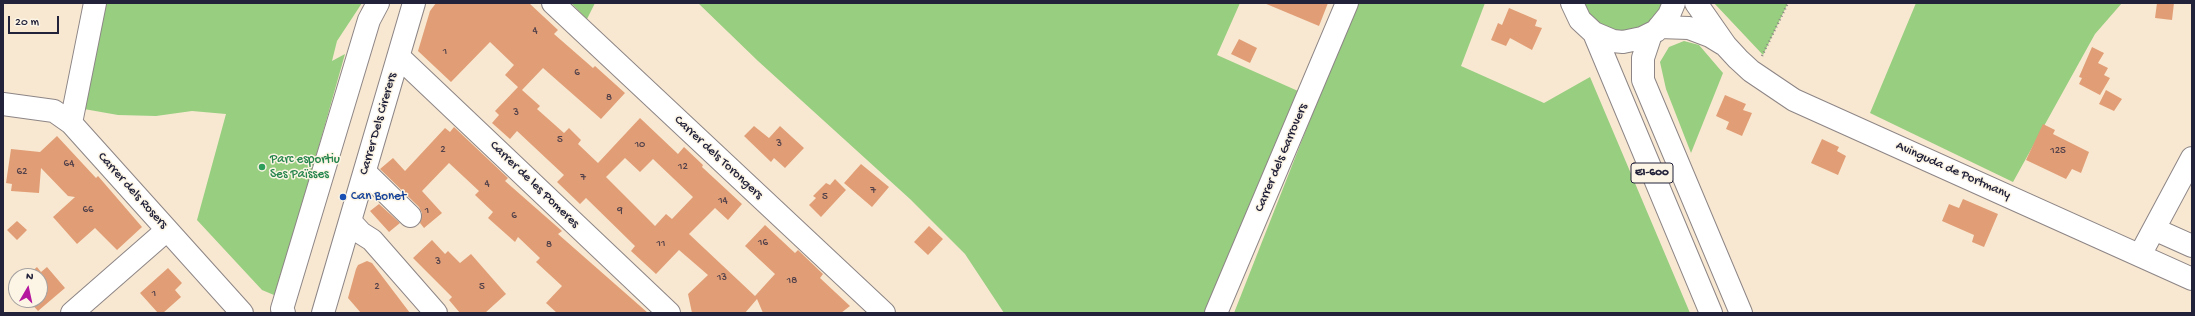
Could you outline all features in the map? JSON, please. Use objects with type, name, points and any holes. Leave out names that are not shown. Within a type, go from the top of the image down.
[{"type":"street","points":[[71,123],[95,3]]},
{"type":"street","points":[[284,313],[282,309],[369,20],[378,3]]},
{"type":"street","name":"Carrer Dels Cirerers","points":[[323,313],[414,3]]},
{"type":"street","name":"Carrer dels Torongers","points":[[553,3],[884,313]]},
{"type":"street","name":"Carrer dels Garrovers","points":[[1216,313],[1347,3]]},
{"type":"street","name":"EI-600","points":[[1571,6],[1580,20],[1594,33],[1623,42],[1642,38],[1655,30],[1669,16],[1674,3]]},
{"type":"street","name":"Avinguda de Portmany","points":[[1696,3],[1726,46],[1754,73],[1794,100],[2192,279]]},
{"type":"street","name":"Avinguda de Portmany","points":[[1655,30],[1689,28],[1698,31],[1726,46]]},
{"type":"street","name":"EI-600","points":[[1655,30],[1643,58],[1643,80],[1741,313]]},
{"type":"street","name":"EI-600","points":[[1594,33],[1711,313]]},
{"type":"street","name":"Carrer de les Pomeres","points":[[399,57],[669,313]]},
{"type":"street","name":"Carrer dels Rosers","points":[[3,104],[54,111],[71,123],[242,313]]},
{"type":"street","points":[[2140,255],[2192,158]]},
{"type":"street","points":[[365,172],[410,216]]},
{"type":"street","points":[[350,221],[361,233],[372,240],[436,313]]},
{"type":"street","points":[[2154,229],[2192,246]]},
{"type":"street","points":[[72,313],[167,230]]},
{"type":"path","points":[[1754,73],[1788,3]]},
{"type":"green space","points":[[90,3],[362,3],[337,41],[332,61],[345,54],[279,287],[274,295],[262,290],[197,220],[226,114],[192,111],[156,116],[118,115],[67,106]]},
{"type":"green space","points":[[571,3],[595,3],[587,19]]},
{"type":"green space","points":[[698,3],[1240,3],[1217,55],[1298,91],[1205,313],[1004,313],[965,254],[910,199],[758,61]]},
{"type":"green space","points":[[1356,3],[1485,3],[1461,66],[1544,103],[1590,77],[1690,313],[1234,313]]},
{"type":"green space","points":[[1585,3],[1667,3],[1651,25],[1624,33],[1610,30],[1598,23],[1588,12]]},
{"type":"green space","points":[[1714,3],[1788,3],[1763,55]]},
{"type":"green space","points":[[1916,3],[2122,3],[2095,34],[2013,182],[1870,113]]},
{"type":"green space","points":[[1684,41],[1699,45],[1723,73],[1691,153],[1666,89],[1660,62],[1669,47]]},
{"type":"building","points":[[436,3],[529,3],[558,30],[554,34],[593,68],[595,66],[625,93],[601,119],[543,68],[522,90],[540,106],[537,109],[564,133],[569,128],[581,140],[578,144],[598,163],[640,118],[678,154],[684,147],[703,165],[702,167],[742,204],[728,220],[715,208],[689,234],[755,296],[775,274],[745,246],[765,225],[795,253],[798,250],[823,274],[820,278],[850,306],[841,313],[763,313],[757,299],[745,313],[692,313],[688,294],[708,275],[679,250],[656,274],[631,251],[635,246],[586,198],[580,204],[557,182],[564,175],[517,131],[510,139],[492,123],[499,115],[495,111],[518,87],[505,75],[514,65],[490,42],[451,82],[418,51],[430,11]],"holes":[[[625,158],[640,172],[653,159],[693,197],[672,219],[666,214],[655,226],[606,177]]]},
{"type":"building","points":[[1264,3],[1328,3],[1319,26]]},
{"type":"building","points":[[2157,3],[2174,3],[2172,20],[2155,18]]},
{"type":"building","points":[[1509,8],[1537,20],[1535,26],[1542,28],[1532,50],[1510,38],[1506,46],[1491,40],[1498,23],[1502,25]]},
{"type":"building","points":[[1239,39],[1257,48],[1250,63],[1231,54]]},
{"type":"building","points":[[2092,47],[2104,53],[2098,63],[2108,68],[2104,75],[2110,78],[2100,95],[2079,84],[2082,78],[2079,77]]},
{"type":"building","points":[[2106,90],[2122,99],[2114,111],[2099,104]]},
{"type":"building","points":[[1725,95],[1746,104],[1743,110],[1752,113],[1742,136],[1726,129],[1729,122],[1716,116]]},
{"type":"building","points":[[2043,124],[2055,130],[2053,134],[2089,152],[2081,173],[2072,169],[2066,179],[2026,160]]},
{"type":"building","points":[[754,126],[769,138],[780,126],[804,148],[785,168],[774,158],[771,162],[744,136]]},
{"type":"building","points":[[454,127],[508,178],[505,181],[562,231],[558,234],[648,313],[557,313],[546,303],[562,286],[536,262],[540,258],[518,237],[515,242],[488,218],[493,212],[475,195],[479,191],[449,163],[422,191],[442,213],[424,228],[420,223],[422,213],[419,207],[380,169],[393,158],[405,171],[445,128],[450,132]]},
{"type":"building","points":[[57,136],[96,178],[98,176],[142,227],[117,250],[95,228],[77,244],[53,217],[75,197],[68,196],[41,168],[39,193],[11,191],[12,184],[6,183],[11,149],[40,152]]},
{"type":"building","points":[[1822,139],[1839,147],[1837,151],[1846,156],[1838,175],[1811,163]]},
{"type":"building","points":[[861,164],[889,187],[872,207],[844,183]]},
{"type":"building","points":[[835,179],[846,190],[821,217],[809,205],[816,198],[813,196],[826,183],[830,185]]},
{"type":"building","points":[[1963,199],[1998,214],[1984,247],[1972,242],[1974,235],[1942,221],[1949,204],[1959,208]]},
{"type":"building","points":[[379,204],[400,223],[389,232],[370,211]]},
{"type":"building","points":[[17,221],[27,230],[17,240],[7,230]]},
{"type":"building","points":[[929,226],[943,239],[928,255],[914,242]]},
{"type":"building","points":[[432,240],[445,254],[448,251],[460,263],[471,254],[506,294],[485,313],[460,313],[449,300],[452,297],[413,258]]},
{"type":"building","points":[[367,261],[372,263],[410,313],[361,313],[348,298],[358,265]]},
{"type":"building","points":[[48,268],[65,288],[48,302]]},
{"type":"building","points":[[168,268],[182,283],[175,290],[181,297],[163,313],[158,313],[140,293]]},
{"type":"place","name":"Parc esportiu Ses Païsses","points":[[262,167]]},
{"type":"place","name":"Can Bonet","points":[[343,197]]}]
